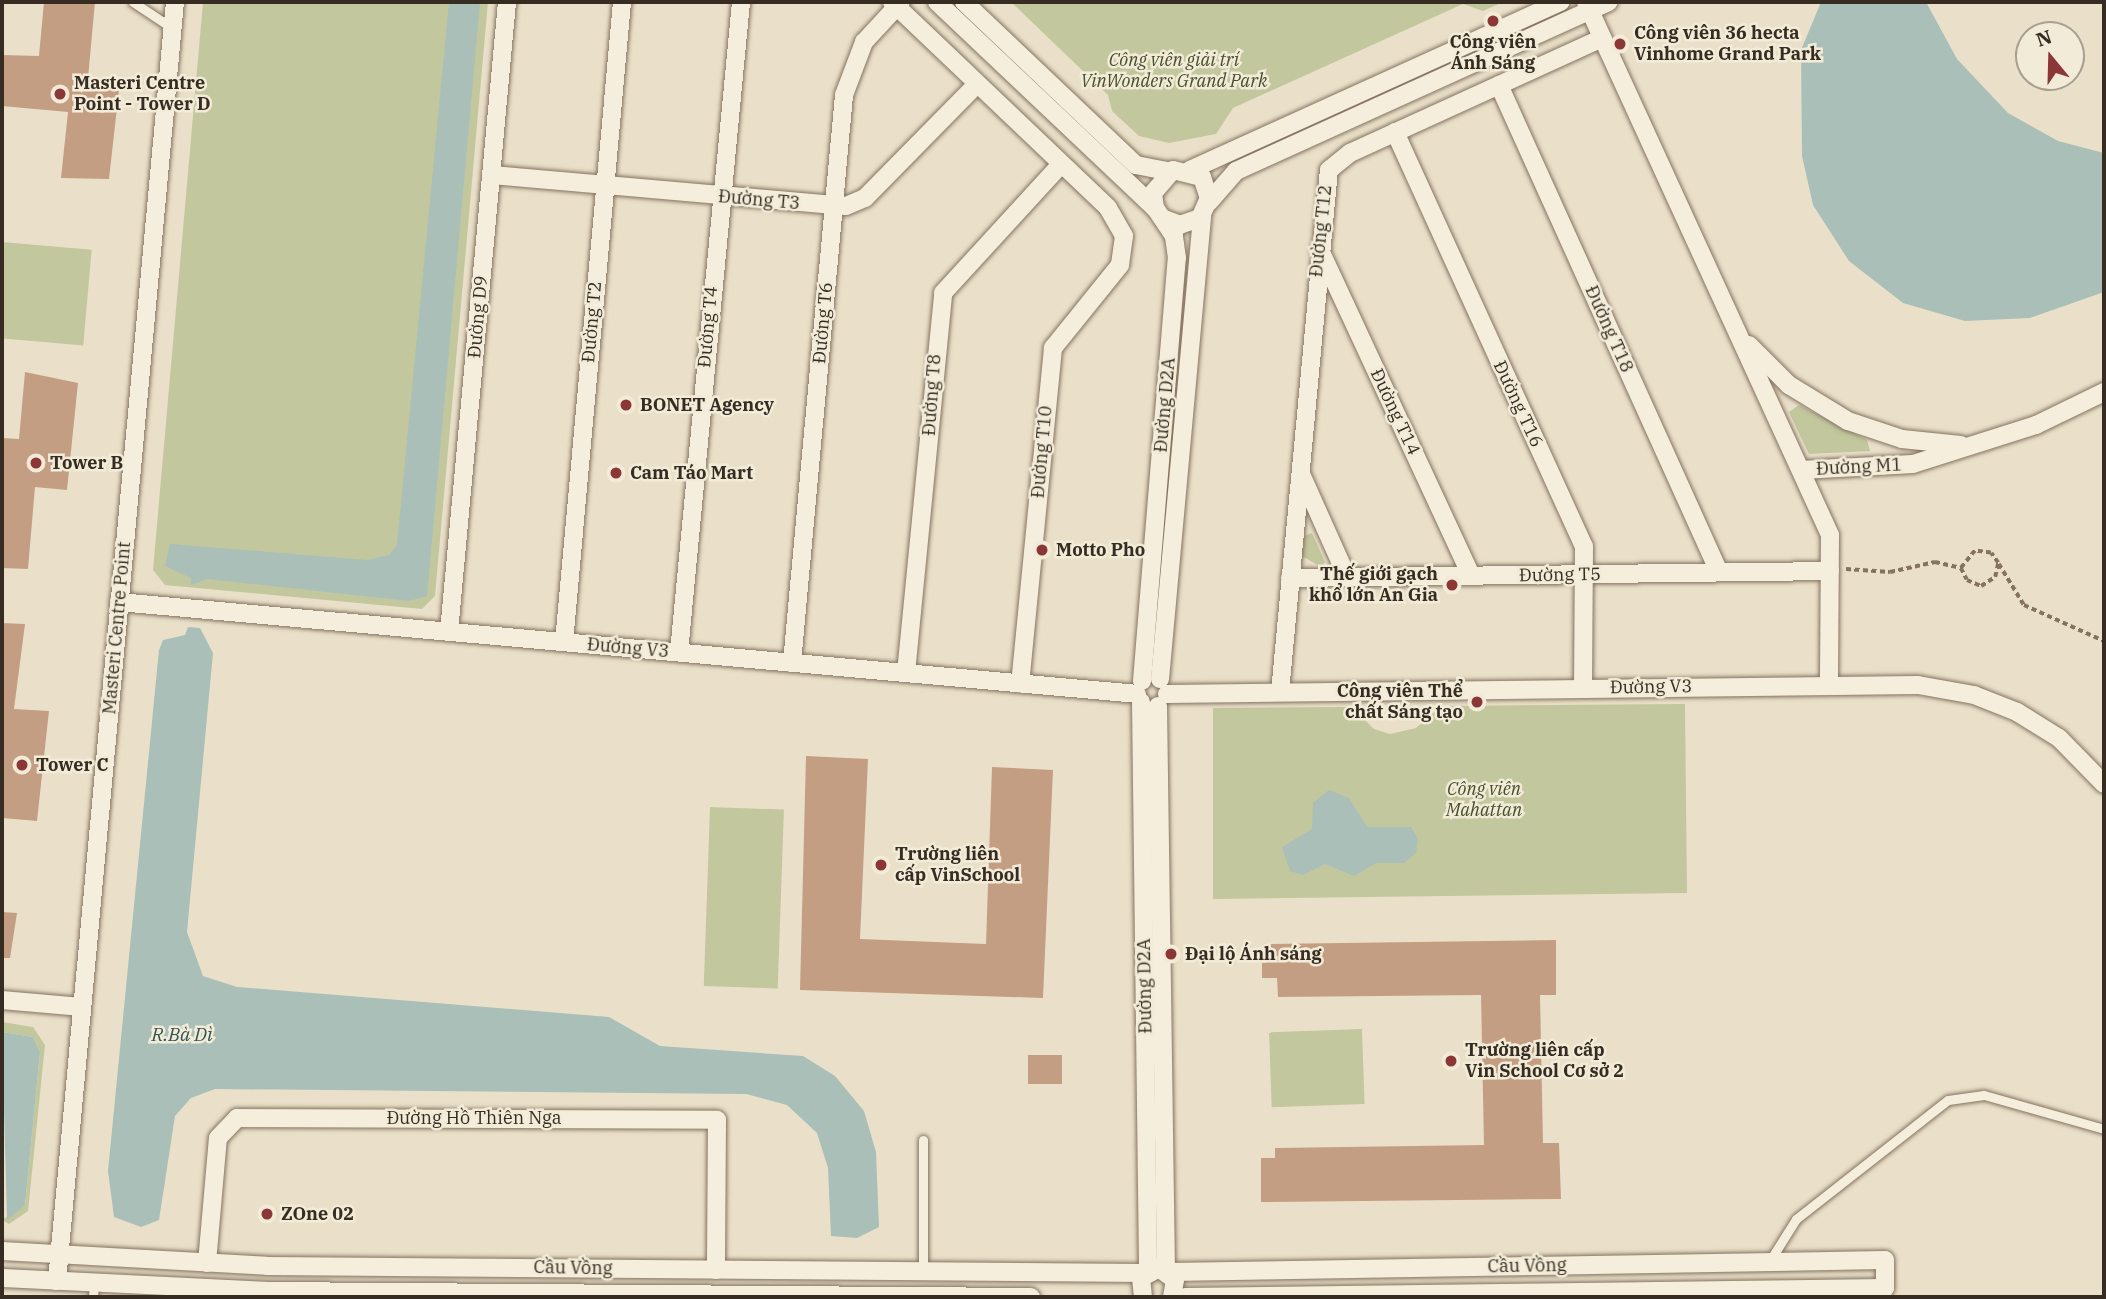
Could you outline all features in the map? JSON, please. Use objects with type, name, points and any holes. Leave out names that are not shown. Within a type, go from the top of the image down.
[{"type":"street","name":"Masteri Centre Point","points":[[57,1281],[175,2]]},
{"type":"street","name":"Đường D9","points":[[449,632],[507,2]]},
{"type":"street","name":"Đường T2","points":[[564,642],[622,2]]},
{"type":"street","name":"Đường T4","points":[[678,653],[720,196],[741,2]]},
{"type":"street","name":"Đường D2A","points":[[937,2],[1158,213],[1177,258],[1151,693],[1157,1271]]},
{"type":"street","points":[[964,2],[1136,165],[1168,172],[1190,170],[1561,2]]},
{"type":"street","points":[[1168,172],[1153,189],[1158,213],[1184,225],[1205,209],[1236,171],[1587,6],[1608,2]]},
{"type":"street","points":[[896,3],[1061,164]]},
{"type":"street","name":"Đường T6","points":[[792,663],[834,207],[851,67],[896,3]]},
{"type":"street","name":"Đường M1","points":[[1587,6],[1830,535],[1837,570],[1829,685]]},
{"type":"street","name":"Đường T12","points":[[1280,692],[1319,247],[1329,170],[1342,157],[1602,38]]},
{"type":"street","name":"Đường T3","points":[[492,175],[834,207],[865,198],[977,84]]},
{"type":"street","name":"Đường T18","points":[[1499,85],[1719,572]]},
{"type":"street","name":"Đường T16","points":[[1395,132],[1584,546],[1583,688]]},
{"type":"street","name":"Đường T10","points":[[1020,683],[1053,348],[1067,323],[1115,273],[1125,246],[1115,216],[1061,164]]},
{"type":"street","name":"Đường T8","points":[[906,673],[943,293],[1061,164]]},
{"type":"street","points":[[1190,170],[1207,185],[1205,209]]},
{"type":"street","name":"Đường D2A","points":[[1151,693],[1205,209]]},
{"type":"street","name":"Đường T14","points":[[1319,247],[1471,576]]},
{"type":"street","name":"Đường M1","points":[[1734,324],[1778,375],[1840,417],[1902,439],[1971,444]]},
{"type":"street","points":[[1971,444],[2036,425],[2104,392]]},
{"type":"street","name":"Đường M1","points":[[1801,470],[1901,466],[1971,444]]},
{"type":"street","name":"Đường T12","points":[[1299,471],[1347,578]]},
{"type":"street","name":"Đường T5","points":[[1290,578],[1837,570]]},
{"type":"street","name":"Đường V3","points":[[119,602],[1151,693],[1918,685],[1997,702],[2059,738],[2104,784]]},
{"type":"street","points":[[2,1000],[82,1007]]},
{"type":"street","name":"Đường Hồ Thiên Nga","points":[[207,1263],[218,1138],[237,1118],[717,1120],[716,1270]]},
{"type":"street","name":"Cầu Vồng","points":[[2,1251],[267,1266],[923,1271],[1157,1271],[1885,1260],[1885,1288],[1185,1297]]},
{"type":"street","points":[[265,1294],[267,1266]]},
{"type":"street","points":[[1143,1297],[1157,1271],[1176,1286],[1172,1297]]},
{"type":"street","name":"Cầu Vồng","points":[[2,1278],[57,1281],[93,1290],[265,1294],[1031,1297]]},
{"type":"lane","points":[[133,2],[172,28]]},
{"type":"lane","points":[[1769,1262],[1796,1219],[1948,1100],[1984,1095],[2104,1129]]},
{"type":"lane","points":[[923,1140],[923,1271]]},
{"type":"path","points":[[1961,568],[1975,551],[1991,553],[2024,605],[2104,640]]},
{"type":"path","points":[[1837,570],[1890,572],[1927,562],[1961,568]]},
{"type":"path","points":[[1961,568],[1966,580],[1981,586],[1995,577],[1998,563]]},
{"type":"green space","points":[[203,2],[488,2],[435,596],[422,609],[165,585],[153,570]]},
{"type":"green space","name":"Công viên giải trí VinWonders Grand Park","points":[[1011,2],[1503,2],[1483,11],[1463,4],[1233,108],[1216,134],[1169,143],[1139,136],[1112,111],[1108,95]]},
{"type":"green space","points":[[2,242],[92,250],[83,345],[2,338]]},
{"type":"green space","points":[[1799,405],[1867,440],[1870,451],[1809,454],[1789,412]]},
{"type":"green space","points":[[1312,533],[1325,562],[1321,567],[1302,556],[1304,536]]},
{"type":"green space","name":"Công viên Mahattan","points":[[1685,704],[1687,893],[1213,899],[1213,708],[1352,707],[1374,729],[1390,734],[1416,728],[1441,706]]},
{"type":"green space","points":[[710,807],[784,810],[778,988],[704,986]]},
{"type":"green space","points":[[2,1022],[33,1027],[45,1045],[28,1211],[9,1224],[2,1220],[25,1205],[40,1052],[33,1037],[2,1032]]},
{"type":"green space","points":[[1362,1029],[1365,1104],[1272,1107],[1269,1032]]},
{"type":"water","points":[[449,2],[480,2],[427,596],[409,601],[207,579],[191,585],[191,578],[165,566],[170,544],[367,560],[389,555],[397,545]]},
{"type":"water","points":[[1821,2],[1926,2],[1957,59],[2008,113],[2058,141],[2104,153],[2104,292],[2030,318],[1965,321],[1903,303],[1849,261],[1813,205],[1802,156],[1801,50]]},
{"type":"water","name":"R.Bà Dì","points":[[188,627],[200,628],[213,653],[187,932],[203,976],[237,987],[609,1017],[660,1046],[803,1056],[835,1076],[864,1111],[876,1152],[879,1227],[857,1238],[831,1236],[828,1168],[817,1133],[787,1105],[746,1094],[215,1089],[191,1098],[175,1116],[159,1220],[141,1227],[114,1217],[108,1171],[159,650],[163,640],[185,635]]},
{"type":"water","points":[[1329,790],[1349,798],[1367,827],[1411,827],[1418,839],[1416,853],[1404,863],[1376,863],[1354,876],[1325,864],[1303,875],[1290,871],[1282,847],[1312,829],[1313,803]]},
{"type":"water","points":[[2,1032],[33,1037],[40,1052],[25,1205],[7,1220]]},
{"type":"building","name":"Masteri Centre Point - Tower D","points":[[44,2],[95,2],[88,78],[120,81],[109,179],[61,178],[68,112],[2,106],[2,55],[39,56]]},
{"type":"building","name":"Tower B","points":[[25,372],[78,383],[67,490],[35,487],[28,569],[2,568],[2,438],[19,439]]},
{"type":"building","name":"Tower C","points":[[2,623],[25,624],[14,709],[49,711],[37,821],[2,818]]},
{"type":"building","points":[[806,756],[868,759],[860,939],[986,944],[992,767],[1053,770],[1043,998],[800,990]]},
{"type":"building","points":[[2,912],[17,913],[10,958],[2,958]]},
{"type":"building","points":[[1556,940],[1556,995],[1540,995],[1543,1143],[1559,1143],[1561,1199],[1261,1202],[1261,1158],[1275,1158],[1275,1148],[1484,1145],[1481,995],[1278,997],[1277,978],[1262,978],[1262,944]]},
{"type":"building","points":[[1028,1055],[1062,1055],[1062,1084],[1028,1084]]},
{"type":"place","name":"Công viên Ánh Sáng","points":[[1493,21]]},
{"type":"place","name":"Công viên 36 hecta Vinhome Grand Park","points":[[1620,44]]},
{"type":"place","name":"Masteri Centre Point - Tower D","points":[[60,94]]},
{"type":"place","name":"BONET Agency","points":[[626,405]]},
{"type":"place","name":"Tower B","points":[[36,463]]},
{"type":"place","name":"Cam Táo Mart","points":[[616,473]]},
{"type":"place","name":"Motto Pho","points":[[1042,550]]},
{"type":"place","name":"Thế giới gạch khổ lớn An Gia","points":[[1452,585]]},
{"type":"place","name":"Công viên Thể chất Sáng tạo","points":[[1477,702]]},
{"type":"place","name":"Tower C","points":[[22,765]]},
{"type":"place","name":"Trường liên cấp VinSchool","points":[[881,865]]},
{"type":"place","name":"Đại lộ Ánh sáng","points":[[1171,954]]},
{"type":"place","name":"Trường liên cấp Vin School Cơ sở 2","points":[[1451,1061]]},
{"type":"place","name":"ZOne 02","points":[[267,1214]]}]
